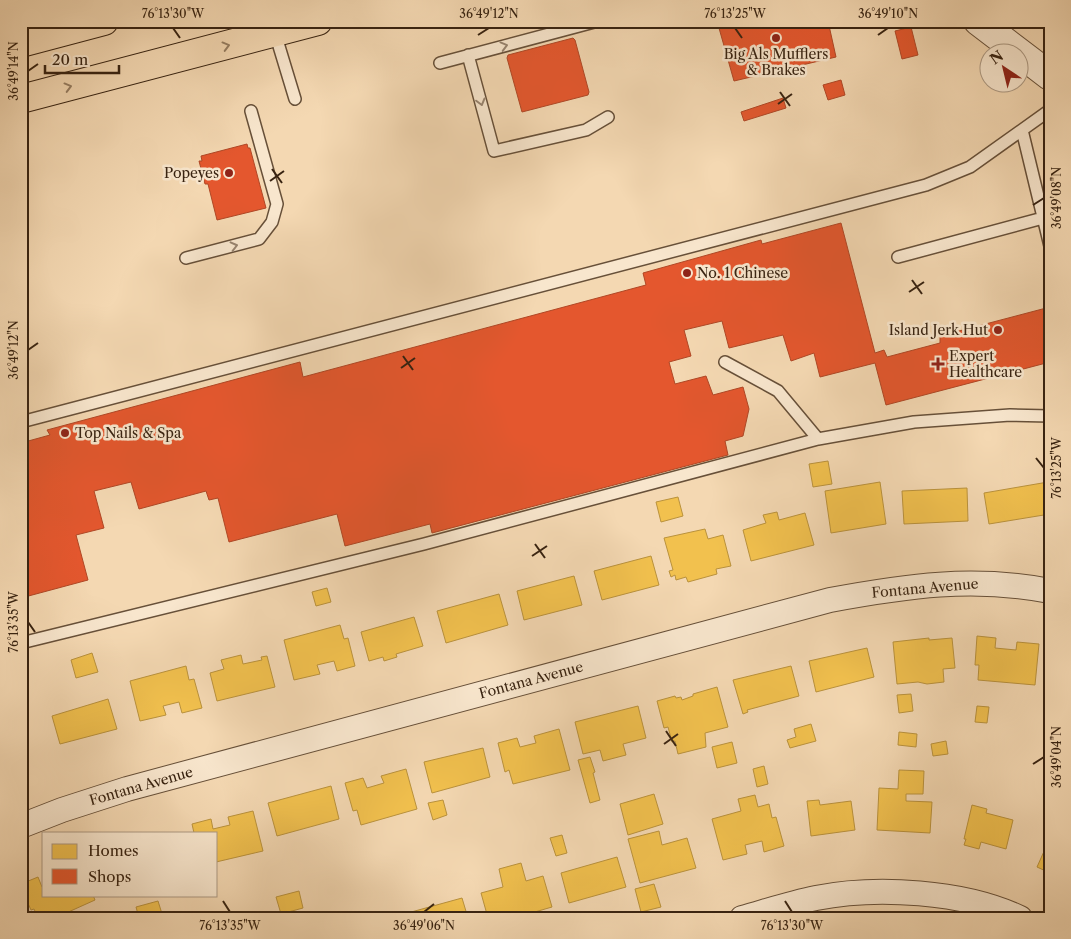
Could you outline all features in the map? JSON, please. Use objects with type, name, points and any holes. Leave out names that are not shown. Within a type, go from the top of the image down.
[{"type":"main road","points":[[21,43],[104,21]]},
{"type":"main road","points":[[21,99],[273,27],[318,21]]},
{"type":"street","points":[[978,21],[1050,76]]},
{"type":"street","name":"Fontana Avenue","points":[[21,826],[62,810],[127,789],[830,600],[880,591],[950,583],[987,582],[1050,591]]},
{"type":"street","points":[[742,918],[817,898],[864,892],[947,896],[980,902],[1020,918]]},
{"type":"lane","points":[[440,63],[598,21]]},
{"type":"lane","points":[[273,27],[295,99]]},
{"type":"lane","points":[[468,55],[494,151],[586,130],[608,117]]},
{"type":"lane","points":[[21,422],[926,185],[970,167],[1050,110]]},
{"type":"lane","points":[[186,258],[259,240],[272,222],[277,204],[251,111]]},
{"type":"lane","points":[[1022,130],[1050,246]]},
{"type":"lane","points":[[898,257],[1043,218]]},
{"type":"lane","points":[[725,362],[778,391],[818,439]]},
{"type":"lane","points":[[21,643],[424,544],[818,439],[914,422],[1010,415],[1050,416]]},
{"type":"building: Homes","points":[[828,461],[832,484],[813,487],[809,464]]},
{"type":"building: Homes","points":[[880,482],[886,524],[831,533],[825,491]]},
{"type":"building: Homes","points":[[1048,482],[1050,514],[989,524],[984,493]]},
{"type":"building: Homes","points":[[967,488],[968,521],[904,524],[902,491]]},
{"type":"building: Homes","points":[[678,497],[683,516],[661,522],[656,502]]},
{"type":"building: Homes","points":[[777,512],[779,520],[805,513],[814,545],[751,561],[743,530],[766,523],[763,515]]},
{"type":"building: Homes","points":[[705,529],[708,539],[723,535],[731,566],[716,569],[717,574],[688,582],[686,577],[676,580],[675,575],[671,577],[669,571],[673,570],[664,538]]},
{"type":"building: Homes","points":[[651,556],[659,585],[602,600],[594,571]]},
{"type":"building: Homes","points":[[574,576],[582,605],[524,620],[517,591]]},
{"type":"building: Homes","points":[[327,588],[331,602],[316,606],[312,592]]},
{"type":"building: Homes","points":[[499,594],[508,625],[446,643],[437,611]]},
{"type":"building: Homes","points":[[414,617],[423,646],[396,654],[397,657],[384,661],[383,657],[369,661],[361,632]]},
{"type":"building: Homes","points":[[340,625],[344,639],[348,638],[355,666],[337,671],[334,661],[317,665],[320,674],[294,680],[284,640]]},
{"type":"building: Homes","points":[[977,636],[996,638],[995,648],[1016,650],[1017,642],[1039,644],[1035,685],[978,680],[979,665],[975,665]]},
{"type":"building: Homes","points":[[929,638],[929,640],[952,638],[955,668],[943,669],[944,682],[897,684],[893,642]]},
{"type":"building: Homes","points":[[867,648],[874,677],[816,692],[809,661]]},
{"type":"building: Homes","points":[[92,653],[98,672],[76,678],[71,660]]},
{"type":"building: Homes","points":[[241,655],[243,664],[262,660],[261,657],[267,656],[275,687],[217,701],[210,673],[224,669],[221,660]]},
{"type":"building: Homes","points":[[186,666],[189,680],[194,679],[202,708],[182,713],[179,702],[163,706],[166,715],[140,721],[130,681]]},
{"type":"building: Homes","points":[[791,666],[799,696],[747,710],[748,712],[743,714],[733,680]]},
{"type":"building: Homes","points":[[717,687],[728,727],[705,733],[706,747],[678,754],[675,741],[672,742],[668,727],[664,728],[657,701],[675,696],[676,698],[681,697],[682,700],[693,696],[693,694]]},
{"type":"building: Homes","points":[[911,694],[913,711],[899,713],[897,695]]},
{"type":"building: Homes","points":[[108,699],[117,729],[60,744],[52,716]]},
{"type":"building: Homes","points":[[638,706],[646,738],[623,744],[626,755],[603,761],[600,750],[583,754],[575,722]]},
{"type":"building: Homes","points":[[977,706],[989,707],[987,723],[975,722]]},
{"type":"building: Homes","points":[[811,724],[816,741],[790,748],[787,740],[796,737],[794,729]]},
{"type":"building: Homes","points":[[559,729],[570,770],[513,784],[509,770],[505,772],[498,743],[517,738],[520,747],[536,743],[534,736]]},
{"type":"building: Homes","points":[[899,732],[917,734],[916,747],[898,745]]},
{"type":"building: Homes","points":[[946,741],[948,754],[933,756],[931,744]]},
{"type":"building: Homes","points":[[732,742],[737,763],[717,768],[712,747]]},
{"type":"building: Homes","points":[[483,748],[490,777],[432,793],[424,762]]},
{"type":"building: Homes","points":[[590,757],[600,800],[590,803],[578,760]]},
{"type":"building: Homes","points":[[764,766],[768,784],[757,787],[753,769]]},
{"type":"building: Homes","points":[[406,769],[417,809],[361,825],[357,810],[353,811],[345,783],[363,778],[367,788],[384,783],[381,776]]},
{"type":"building: Homes","points":[[899,770],[924,771],[923,794],[906,794],[906,801],[932,802],[930,833],[877,830],[879,788],[898,789]]},
{"type":"building: Homes","points":[[1050,779],[1050,798],[1044,796]]},
{"type":"building: Homes","points":[[331,786],[339,819],[277,836],[268,803]]},
{"type":"building: Homes","points":[[654,794],[663,824],[628,835],[620,804]]},
{"type":"building: Homes","points":[[755,795],[758,807],[769,804],[772,818],[776,817],[784,846],[764,852],[762,841],[745,845],[747,854],[723,860],[712,819],[741,811],[738,799]]},
{"type":"building: Homes","points":[[443,800],[447,815],[433,820],[428,803]]},
{"type":"building: Homes","points":[[819,800],[820,805],[851,801],[855,830],[811,836],[807,801]]},
{"type":"building: Homes","points":[[972,805],[987,809],[986,813],[1013,820],[1006,849],[981,842],[979,849],[964,845]]},
{"type":"building: Homes","points":[[253,811],[263,851],[218,862],[218,832],[194,832],[192,824],[211,819],[213,829],[230,825],[228,817]]},
{"type":"building: Homes","points":[[659,831],[662,845],[687,838],[696,868],[640,883],[628,839]]},
{"type":"building: Homes","points":[[562,835],[567,853],[556,856],[550,838]]},
{"type":"building: Homes","points":[[1050,838],[1050,873],[1037,867]]},
{"type":"building: Homes","points":[[617,857],[626,887],[569,903],[561,873]]},
{"type":"building: Homes","points":[[521,863],[526,881],[543,876],[552,907],[514,918],[488,918],[481,893],[503,887],[499,869]]},
{"type":"building: Homes","points":[[38,877],[42,887],[42,896],[93,896],[95,900],[55,918],[38,918],[34,909],[31,910],[21,884]]},
{"type":"building: Homes","points":[[654,884],[661,907],[641,912],[635,889]]},
{"type":"building: Homes","points":[[299,891],[303,908],[281,914],[276,897]]},
{"type":"building: Homes","points":[[462,898],[468,918],[405,918],[404,914]]},
{"type":"building: Homes","points":[[158,901],[163,917],[139,918],[136,907]]},
{"type":"building: Shops","name":"Big Als Mufflers & Brakes","points":[[717,21],[828,21],[836,57],[734,81]]},
{"type":"building: Shops","points":[[911,27],[918,55],[902,59],[895,31]]},
{"type":"building: Shops","points":[[573,38],[589,92],[588,95],[522,112],[507,58],[508,55]]},
{"type":"building: Shops","points":[[841,80],[845,95],[828,100],[823,85]]},
{"type":"building: Shops","points":[[783,98],[786,108],[744,121],[741,112]]},
{"type":"building: Shops","name":"Popeyes","points":[[247,144],[248,148],[250,148],[266,208],[217,220],[208,184],[205,184],[199,161],[202,161],[201,156]]},
{"type":"building: Shops","points":[[841,223],[875,353],[884,350],[887,357],[940,343],[940,336],[1050,307],[1050,362],[886,405],[875,363],[820,377],[814,353],[791,361],[783,335],[729,348],[722,321],[684,330],[691,356],[669,362],[675,384],[706,376],[713,395],[743,387],[749,409],[743,436],[725,441],[728,455],[432,533],[430,524],[345,546],[337,514],[229,542],[218,498],[209,500],[206,491],[139,509],[131,482],[94,491],[104,528],[76,535],[88,580],[21,598],[21,443],[50,435],[47,430],[300,362],[303,377],[646,285],[643,273],[761,240],[762,244]]},
{"type":"place","name":"Big Als Mufflers & Brakes","points":[[776,38]]},
{"type":"place","name":"Popeyes","points":[[229,173]]},
{"type":"place","name":"No. 1 Chinese","points":[[687,273]]},
{"type":"place","name":"Island Jerk Hut","points":[[998,330]]},
{"type":"place","name":"Expert Healthcare","points":[[938,364]]},
{"type":"place","name":"Top Nails & Spa","points":[[65,433]]}]
